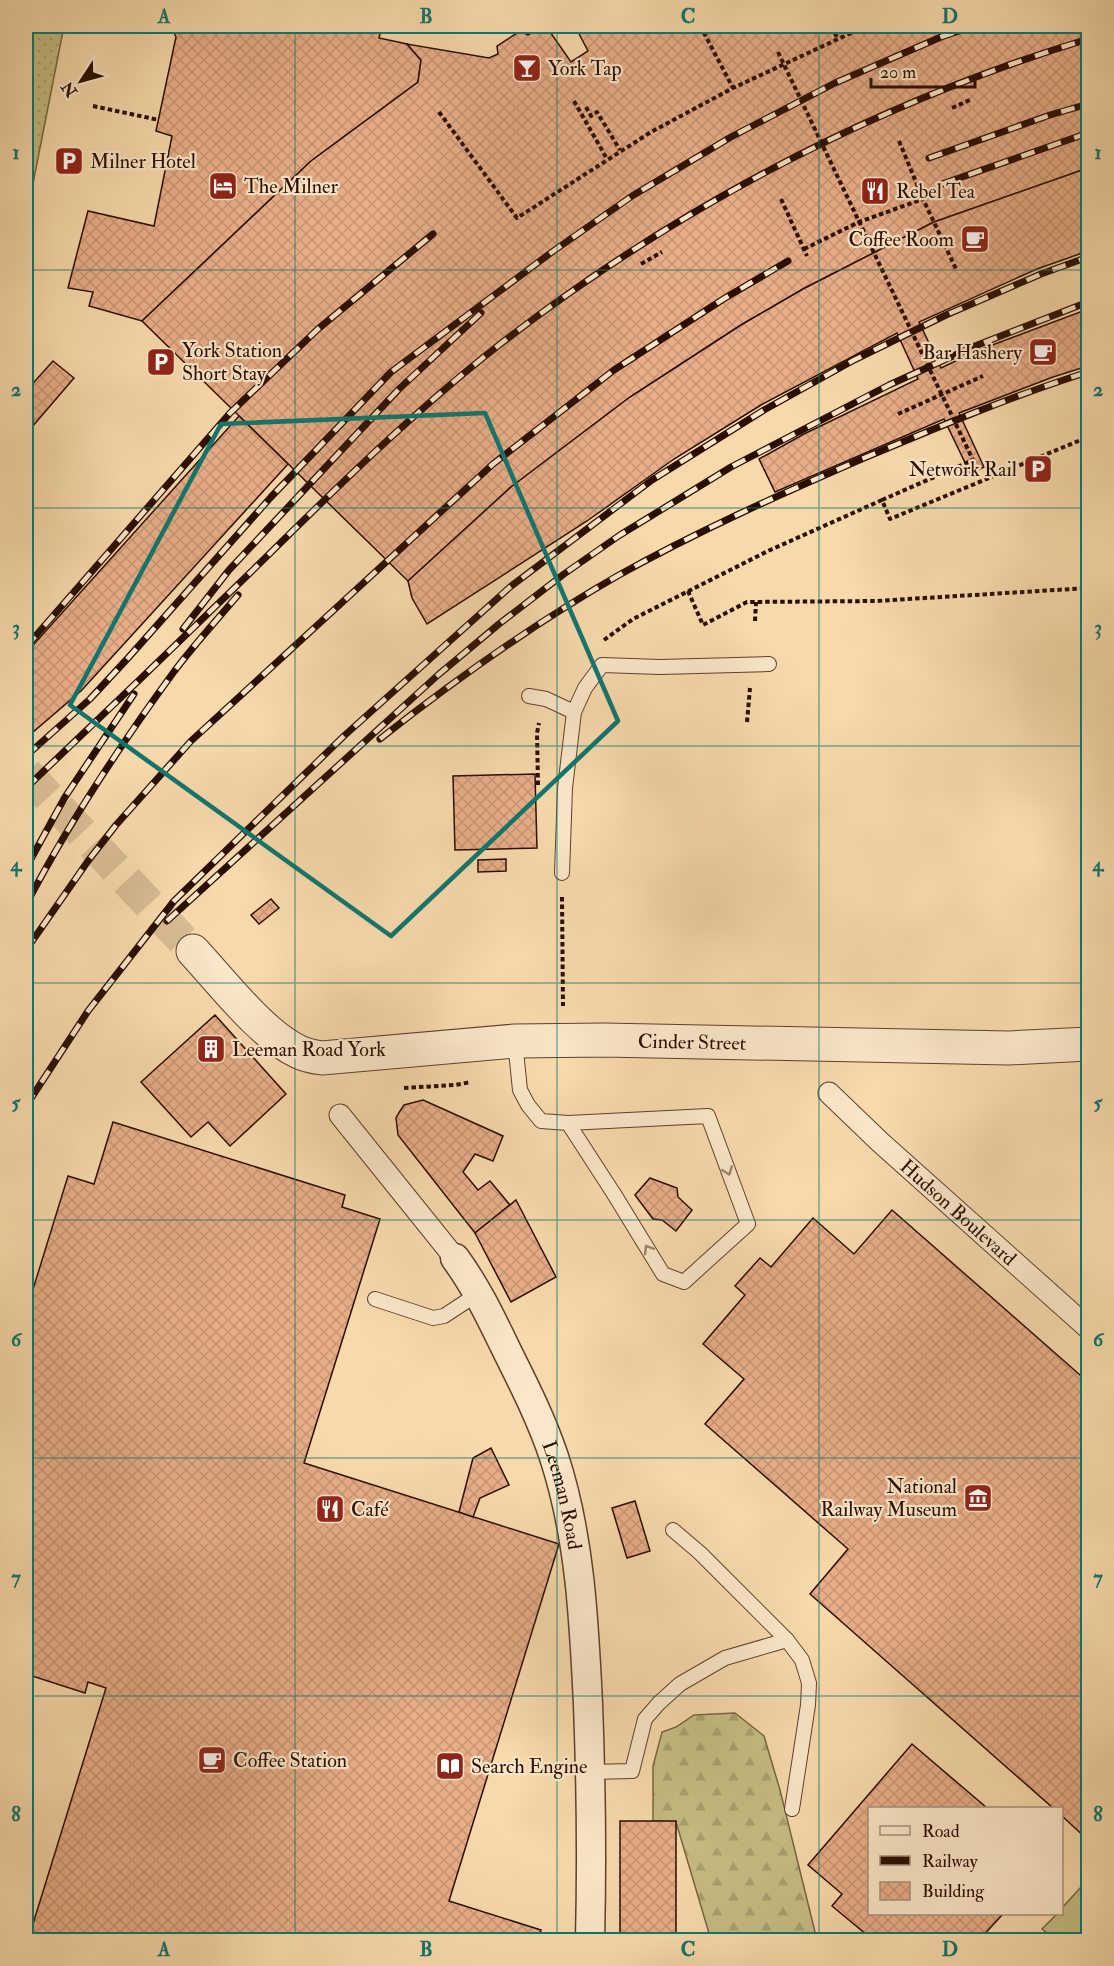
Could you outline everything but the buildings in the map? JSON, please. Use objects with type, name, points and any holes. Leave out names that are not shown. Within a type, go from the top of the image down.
[{"type":"street","name":"Cinder Street","points":[[193,951],[250,1013],[280,1040],[296,1051],[322,1058],[515,1041],[604,1040],[1009,1048],[1089,1044]]},
{"type":"street","name":"Hudson Boulevard","points":[[829,1093],[886,1148],[1089,1328]]},
{"type":"street","name":"Leeman Road","points":[[340,1116],[455,1258],[479,1293],[531,1400],[554,1457],[568,1510],[580,1584],[590,1772],[592,1857],[590,1941]]},
{"type":"lane","points":[[445,26],[455,26]]},
{"type":"lane","points":[[562,873],[565,788],[574,712],[585,688],[602,665],[660,667],[769,664]]},
{"type":"lane","points":[[529,696],[546,699],[574,712]]},
{"type":"lane","points":[[515,1041],[520,1090],[541,1121],[568,1123],[708,1116],[748,1224],[684,1282],[663,1274],[568,1123]]},
{"type":"lane","points":[[375,1299],[433,1318],[444,1316],[479,1293]]},
{"type":"lane","points":[[673,1530],[700,1553],[788,1640],[802,1660],[809,1683],[806,1729],[792,1809]]},
{"type":"lane","points":[[590,1772],[632,1771],[645,1719],[680,1684],[725,1658],[788,1640]]},
{"type":"path","points":[[718,26],[704,33],[733,88]]},
{"type":"path","points":[[832,26],[837,38]]},
{"type":"path","points":[[439,112],[516,218],[620,150],[733,88],[866,26]]},
{"type":"path","points":[[778,52],[973,460],[768,550],[688,591],[703,625],[747,602],[876,601],[1089,588]]},
{"type":"path","points":[[952,108],[972,99]]},
{"type":"path","points":[[574,101],[607,159]]},
{"type":"path","points":[[93,106],[159,120]]},
{"type":"path","points":[[586,107],[591,116],[597,112],[620,150]]},
{"type":"path","points":[[899,141],[956,269]]},
{"type":"path","points":[[781,199],[807,256]]},
{"type":"path","points":[[804,249],[859,222],[923,199]]},
{"type":"path","points":[[641,264],[662,252]]},
{"type":"path","points":[[898,414],[983,376]]},
{"type":"path","points":[[882,500],[890,519],[1089,437]]},
{"type":"path","points":[[755,621],[756,602]]},
{"type":"path","points":[[747,722],[750,687]]},
{"type":"path","points":[[562,873],[564,1014]]},
{"type":"path","points":[[396,1089],[455,1085]]},
{"type":"highlighted area","points":[[485,413],[618,721],[391,936],[70,705],[221,424]]},
{"type":"green space","points":[[26,26],[64,26],[26,219]]},
{"type":"green space","points":[[735,1713],[764,1736],[780,1790],[817,1940],[711,1940],[676,1822],[653,1821],[653,1766],[662,1732],[676,1727],[694,1715]]},
{"type":"green space","points":[[1081,1887],[1088,1894],[1088,1940],[1056,1940],[1042,1929],[1056,1915],[1063,1915],[1063,1907]]},
{"type":"tunnel","points":[[26,773],[193,951]]},
{"type":"railway","points":[[26,756],[90,699],[271,497],[391,372],[552,252],[632,196],[731,137],[835,83],[941,37],[974,26]]},
{"type":"railway","points":[[26,788],[404,425],[499,345],[566,295],[707,205],[854,128],[1009,65],[1088,39]]},
{"type":"railway","points":[[929,158],[1050,115],[1088,104]]},
{"type":"railway","points":[[942,184],[1088,133]]},
{"type":"railway","points":[[26,647],[230,413],[318,329],[433,234]]},
{"type":"railway","points":[[26,1106],[88,1011],[174,901],[345,735],[510,587],[652,480],[764,410],[854,360],[946,315],[1041,274],[1088,257]]},
{"type":"railway","points":[[26,950],[116,825],[191,741],[493,464],[614,370],[725,298],[788,261]]},
{"type":"railway","points":[[167,921],[438,675],[499,624],[620,535],[731,467],[889,385],[975,346],[1088,302]]},
{"type":"railway","points":[[183,629],[229,570],[399,389],[481,313]]},
{"type":"railway","points":[[380,739],[467,673],[527,632],[588,593],[679,543],[802,485],[947,423],[1088,372]]},
{"type":"railway","points":[[26,905],[95,786],[133,729],[181,663],[238,595]]},
{"type":"railway","points":[[26,868],[65,797],[134,694]]},
{"type":"place","name":"York Tap","points":[[527,68]]},
{"type":"place","name":"Milner Hotel","points":[[69,161]]},
{"type":"place","name":"The Milner","points":[[223,186]]},
{"type":"place","name":"Rebel Tea","points":[[875,191]]},
{"type":"place","name":"Coffee Room","points":[[975,239]]},
{"type":"place","name":"Bar Hashery","points":[[1043,352]]},
{"type":"place","name":"York Station Short Stay","points":[[161,362]]},
{"type":"place","name":"Network Rail","points":[[1038,469]]},
{"type":"place","name":"Leeman Road York","points":[[211,1049]]},
{"type":"place","name":"National Railway Museum","points":[[978,1498]]},
{"type":"place","name":"Café","points":[[330,1509]]},
{"type":"place","name":"Coffee Station","points":[[212,1760]]},
{"type":"place","name":"Search Engine","points":[[450,1766]]}]
